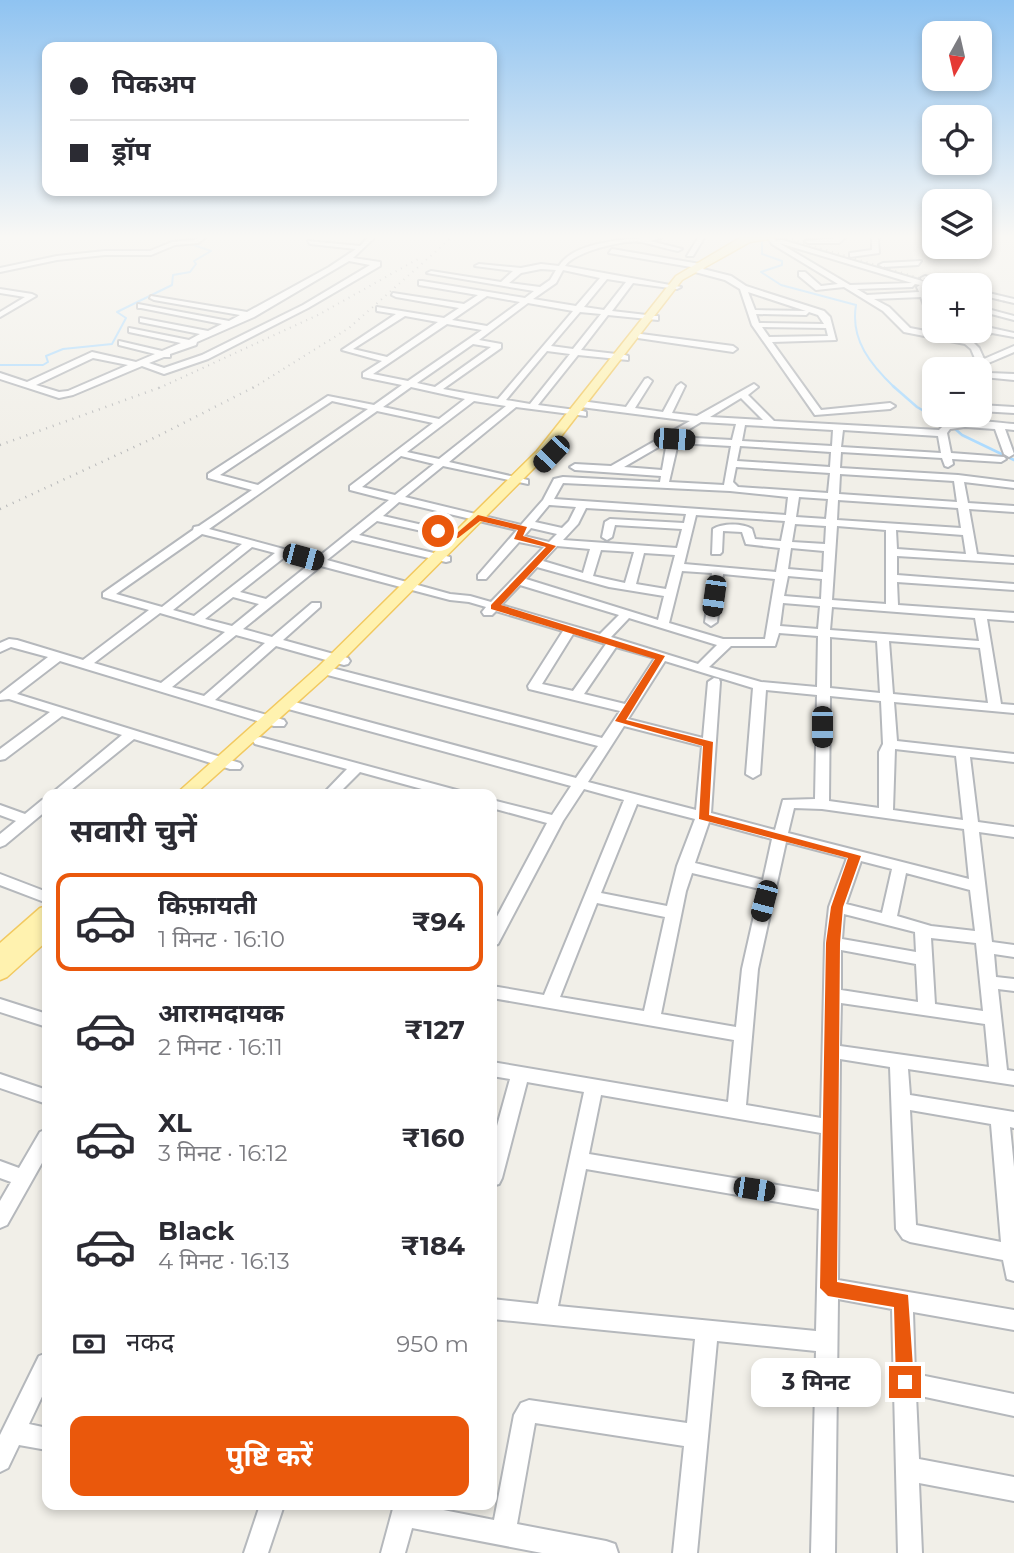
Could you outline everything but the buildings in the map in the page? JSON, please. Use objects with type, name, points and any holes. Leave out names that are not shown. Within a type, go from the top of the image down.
[{"type":"main road","points":[[206,789],[229,764],[564,440],[582,409],[657,310]]},
{"type":"main road","points":[[621,357],[641,336],[652,318]]},
{"type":"main road","points":[[442,558],[458,536],[482,518]]},
{"type":"main road","points":[[192,789],[260,741],[274,722]]},
{"type":"main road","points":[[0,954],[42,930]]},
{"type":"main road","points":[[0,972],[42,932]]},
{"type":"street","points":[[164,310],[233,324]]},
{"type":"street","points":[[225,310],[251,315]]},
{"type":"street","points":[[0,376],[67,394],[167,355],[259,310]]},
{"type":"street","points":[[28,385],[92,355],[167,371],[218,351],[297,310]]},
{"type":"street","points":[[389,310],[489,329]]},
{"type":"street","points":[[460,310],[366,375],[435,391],[532,407],[629,410],[697,419],[942,433],[952,425],[1014,427]]},
{"type":"street","points":[[513,310],[107,595],[274,642],[334,665],[604,743]]},
{"type":"street","points":[[500,402],[576,310]]},
{"type":"street","points":[[588,310],[652,318]]},
{"type":"street","points":[[532,407],[608,310]]},
{"type":"street","points":[[766,340],[832,340],[829,326],[821,313],[813,310]]},
{"type":"street","points":[[885,310],[907,330],[922,332]]},
{"type":"street","points":[[821,313],[751,312],[756,325],[818,413],[890,406]]},
{"type":"street","points":[[992,312],[1014,318]]},
{"type":"street","points":[[386,359],[346,350],[404,313]]},
{"type":"street","points":[[143,320],[212,334]]},
{"type":"street","points":[[756,325],[829,326]]},
{"type":"street","points":[[132,330],[218,351]]},
{"type":"street","points":[[992,330],[1014,335]]},
{"type":"street","points":[[641,336],[733,349]]},
{"type":"street","points":[[435,391],[498,346],[471,341]]},
{"type":"street","points":[[122,342],[167,355]]},
{"type":"street","points":[[545,348],[621,357]]},
{"type":"street","points":[[992,358],[1014,349]]},
{"type":"street","points":[[992,375],[1014,377]]},
{"type":"street","points":[[629,410],[648,382]]},
{"type":"street","points":[[666,415],[681,386]]},
{"type":"street","points":[[614,470],[754,387]]},
{"type":"street","points":[[742,394],[771,423]]},
{"type":"street","points":[[257,488],[212,476],[331,398],[441,422]]},
{"type":"street","points":[[472,398],[354,488],[482,518],[523,530],[553,545],[681,552]]},
{"type":"street","points":[[163,688],[353,537],[395,499],[514,404]]},
{"type":"street","points":[[992,409],[1014,410]]},
{"type":"street","points":[[730,488],[740,421]]},
{"type":"street","points":[[669,439],[946,457],[1005,456],[999,426]]},
{"type":"street","points":[[822,804],[824,634],[838,428]]},
{"type":"street","points":[[942,433],[946,457],[962,505],[972,558]]},
{"type":"street","points":[[664,486],[669,439]]},
{"type":"street","points":[[399,453],[520,481]]},
{"type":"street","points":[[732,464],[955,478],[1014,485]]},
{"type":"street","points":[[575,467],[667,474]]},
{"type":"street","points":[[482,577],[547,502],[560,481],[730,488],[1014,509]]},
{"type":"street","points":[[635,523],[637,484]]},
{"type":"street","points":[[663,625],[688,526],[706,489]]},
{"type":"street","points":[[520,581],[726,643],[769,644],[794,494]]},
{"type":"street","points":[[547,502],[967,533]]},
{"type":"street","points":[[491,610],[577,518],[583,504]]},
{"type":"street","points":[[375,517],[458,536]]},
{"type":"street","points":[[607,537],[610,522],[688,526]]},
{"type":"street","points":[[891,527],[892,608]]},
{"type":"street","points":[[716,552],[718,529],[722,528],[747,529],[748,542],[830,548]]},
{"type":"street","points":[[198,529],[413,586],[450,597],[463,606],[491,610],[607,644],[714,682],[760,690],[1014,717]]},
{"type":"street","points":[[523,530],[564,532]]},
{"type":"street","points":[[353,537],[442,558]]},
{"type":"street","points":[[85,664],[250,543]]},
{"type":"street","points":[[587,578],[596,546]]},
{"type":"street","points":[[629,588],[640,549]]},
{"type":"street","points":[[197,620],[284,552]]},
{"type":"street","points":[[891,552],[1014,560]]},
{"type":"street","points":[[536,563],[609,584],[671,593]]},
{"type":"street","points":[[678,567],[829,576]]},
{"type":"street","points":[[711,622],[718,570]]},
{"type":"street","points":[[892,578],[1014,587]]},
{"type":"street","points":[[590,602],[609,584]]},
{"type":"street","points":[[231,593],[269,603]]},
{"type":"street","points":[[778,599],[1014,617]]},
{"type":"street","points":[[206,701],[316,605]]},
{"type":"street","points":[[576,696],[627,614]]},
{"type":"street","points":[[981,615],[995,708]]},
{"type":"street","points":[[773,629],[985,645]]},
{"type":"street","points":[[566,633],[533,685],[629,709]]},
{"type":"street","points":[[883,638],[890,744],[886,752],[886,814]]},
{"type":"street","points":[[0,648],[13,643],[274,722]]},
{"type":"street","points":[[700,669],[726,643]]},
{"type":"street","points":[[4,697],[58,656]]},
{"type":"street","points":[[659,661],[700,669],[760,690]]},
{"type":"street","points":[[497,931],[556,821],[659,661]]},
{"type":"street","points":[[651,1020],[672,913],[703,817],[714,682]]},
{"type":"street","points":[[753,774],[760,690]]},
{"type":"street","points":[[4,697],[60,711],[229,764]]},
{"type":"street","points":[[886,703],[1014,709]]},
{"type":"street","points":[[291,706],[632,799],[977,886]]},
{"type":"street","points":[[0,756],[60,711]]},
{"type":"street","points":[[620,721],[709,744]]},
{"type":"street","points":[[64,789],[131,734]]},
{"type":"street","points":[[260,741],[436,789]]},
{"type":"street","points":[[890,744],[1014,758]]},
{"type":"street","points":[[831,1051],[1007,1077],[992,1019],[962,753]]},
{"type":"street","points":[[335,789],[356,768]]},
{"type":"street","points":[[549,1003],[632,799]]},
{"type":"street","points":[[736,1110],[750,970],[788,803],[822,804],[1014,832]]},
{"type":"street","points":[[497,805],[556,821]]},
{"type":"street","points":[[0,842],[42,807]]},
{"type":"street","points":[[0,810],[27,820]]},
{"type":"street","points":[[822,1553],[833,943],[837,907],[855,856]]},
{"type":"street","points":[[685,866],[768,886]]},
{"type":"street","points":[[888,919],[900,867]]},
{"type":"street","points":[[0,879],[42,896]]},
{"type":"street","points":[[594,897],[672,913]]},
{"type":"street","points":[[837,907],[1014,951]]},
{"type":"street","points":[[925,929],[927,1009]]},
{"type":"street","points":[[833,943],[925,959]]},
{"type":"street","points":[[987,982],[1014,985]]},
{"type":"street","points":[[497,993],[744,1035]]},
{"type":"street","points":[[831,995],[992,1019]]},
{"type":"street","points":[[0,1005],[42,1019]]},
{"type":"street","points":[[899,1061],[905,1229],[910,1233],[1013,1262],[1007,1119],[901,1101]]},
{"type":"street","points":[[497,1070],[831,1127]]},
{"type":"street","points":[[497,1147],[520,1074]]},
{"type":"street","points":[[0,1081],[42,1095]]},
{"type":"street","points":[[546,1315],[594,1086]]},
{"type":"street","points":[[0,1219],[42,1146]]},
{"type":"street","points":[[578,1160],[829,1202]]},
{"type":"street","points":[[0,1169],[23,1179]]},
{"type":"street","points":[[828,1288],[1014,1320]]},
{"type":"street","points":[[902,1301],[910,1553]]},
{"type":"street","points":[[497,1310],[827,1342]]},
{"type":"street","points":[[685,1553],[707,1332]]},
{"type":"street","points":[[0,1460],[42,1373]]},
{"type":"street","points":[[905,1382],[1014,1405]]},
{"type":"street","points":[[503,1534],[525,1415],[529,1411],[696,1436]]},
{"type":"street","points":[[13,1432],[42,1438]]},
{"type":"street","points":[[908,1469],[1014,1489]]},
{"type":"street","points":[[256,1553],[270,1510]]},
{"type":"street","points":[[393,1553],[404,1510],[503,1534],[606,1553]]},
{"type":"waterway","points":[[0,365],[43,365],[48,362],[46,356],[63,349],[112,344],[126,318],[117,312],[120,310]]},
{"type":"waterway","points":[[856,310],[856,330],[864,351],[894,387]]},
{"type":"waterway","points":[[894,387],[922,410]]},
{"type":"waterway","points":[[953,427],[962,435],[1014,460]]},
{"type":"railway","points":[[161,387],[326,310]]},
{"type":"railway","points":[[253,388],[349,328],[369,310]]},
{"type":"railway","points":[[0,509],[158,436],[256,386]]},
{"type":"railway","points":[[0,445],[161,387]]},
{"type":"route","points":[[438,531],[458,536],[478,518],[524,529],[517,538],[552,546],[495,607],[661,658],[620,721],[709,744],[703,817],[855,856],[837,907],[833,943],[828,1288],[902,1301],[905,1382]]}]
